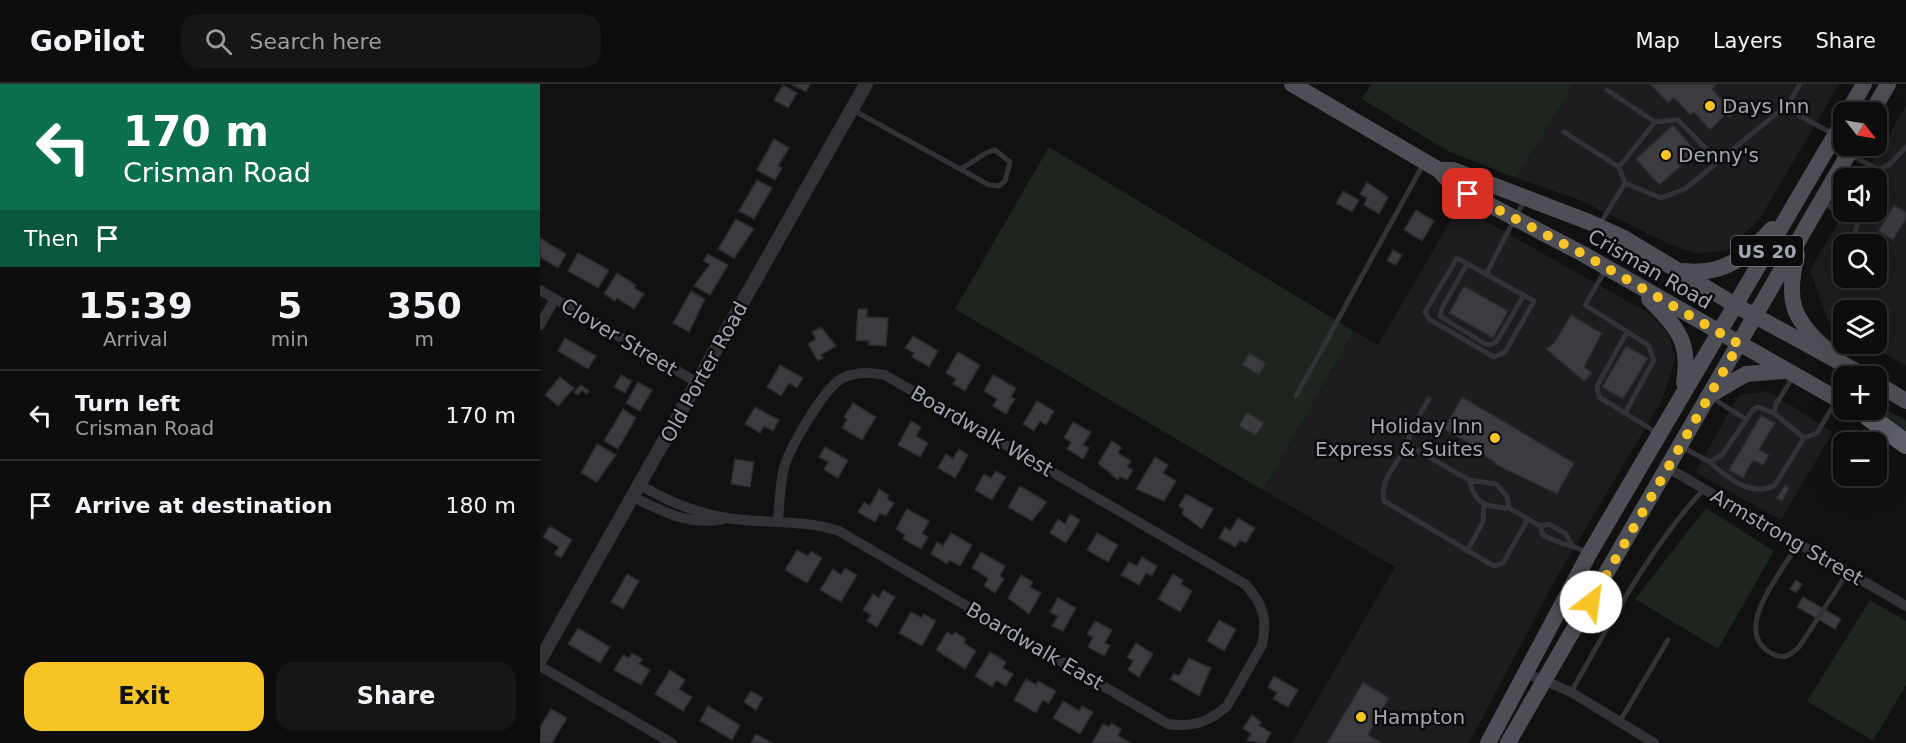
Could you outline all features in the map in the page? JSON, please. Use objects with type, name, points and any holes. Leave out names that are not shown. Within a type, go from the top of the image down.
[{"type":"highway","points":[[1873,420],[1906,442]]},
{"type":"main road","name":"Crisman Road","points":[[1292,84],[1432,166],[1452,185],[1607,267],[1833,397]]},
{"type":"main road","points":[[1854,102],[1864,84]]},
{"type":"main road","points":[[1878,102],[1888,84]]},
{"type":"main road","name":"US 20","points":[[1488,743],[1589,554],[1833,138]]},
{"type":"main road","name":"US 20","points":[[1508,743],[1847,156]]},
{"type":"main road","name":"Crisman Road","points":[[1432,166],[1453,170],[1598,226],[1735,305],[1847,366]]},
{"type":"main road","points":[[1678,271],[1702,273],[1722,269],[1741,260],[1781,220],[1800,196]]},
{"type":"main road","points":[[1802,234],[1792,274],[1791,298],[1797,319],[1814,339],[1844,364]]},
{"type":"main road","points":[[1634,284],[1676,327],[1685,343],[1688,364],[1682,394]]},
{"type":"main road","points":[[1709,396],[1728,382],[1746,374],[1789,374]]},
{"type":"main road","points":[[1887,389],[1906,400]]},
{"type":"street","name":"Old Porter Road","points":[[540,660],[866,84]]},
{"type":"street","name":"Clover Street","points":[[540,290],[698,383]]},
{"type":"street","points":[[540,325],[555,299]]},
{"type":"street","name":"Boardwalk West","points":[[778,522],[783,472],[788,455],[828,391],[840,380],[856,372],[872,372],[885,375],[1236,578],[1256,595]]},
{"type":"street","name":"Armstrong Street","points":[[1668,468],[1906,606]]},
{"type":"street","name":"Boardwalk East","points":[[636,491],[679,506],[726,518],[825,526],[839,531],[1168,724],[1183,727],[1210,720],[1227,706],[1262,645],[1265,620],[1256,595]]},
{"type":"street","points":[[540,666],[672,743]]},
{"type":"street","points":[[1526,673],[1571,692],[1618,723],[1654,743]]},
{"type":"lane","points":[[1564,132],[1619,167],[1625,183],[1662,198],[1685,189],[1719,162],[1789,103],[1800,84]]},
{"type":"lane","points":[[1607,90],[1655,122],[1678,120],[1719,162]]},
{"type":"lane","points":[[1789,103],[1797,114],[1833,126]]},
{"type":"lane","points":[[852,109],[989,185],[999,186],[1005,181],[1011,162],[995,150],[987,151],[970,165],[961,168]]},
{"type":"lane","points":[[1619,167],[1655,122]]},
{"type":"lane","points":[[1883,168],[1890,164],[1906,147]]},
{"type":"lane","points":[[1860,156],[1876,168]]},
{"type":"lane","points":[[1296,396],[1432,166]]},
{"type":"lane","points":[[1598,226],[1625,183]]},
{"type":"lane","points":[[1486,274],[1516,220],[1524,199]]},
{"type":"lane","points":[[1821,202],[1833,208]]},
{"type":"lane","points":[[1457,258],[1467,264],[1534,301],[1505,352],[1494,357],[1429,319],[1425,312],[1457,258]]},
{"type":"lane","points":[[1467,264],[1442,308],[1440,316],[1485,344],[1491,345],[1497,341],[1524,295]]},
{"type":"lane","points":[[1607,267],[1585,305],[1648,345],[1654,360],[1625,413]]},
{"type":"lane","points":[[1628,332],[1597,386],[1599,397],[1660,434]]},
{"type":"lane","points":[[1774,413],[1789,374]]},
{"type":"lane","points":[[1709,396],[1745,418]]},
{"type":"lane","points":[[1429,399],[1410,430],[1408,445],[1384,483],[1384,501],[1498,567],[1503,564],[1528,519]]},
{"type":"lane","points":[[1710,462],[1722,456],[1745,418],[1758,407],[1774,413],[1804,438]]},
{"type":"lane","points":[[1680,446],[1710,462],[1748,488],[1767,490],[1775,485],[1804,438],[1817,433],[1833,411]]},
{"type":"lane","points":[[1408,445],[1469,480],[1482,480],[1496,484],[1507,496],[1509,508]]},
{"type":"lane","points":[[1469,480],[1473,495],[1484,505],[1509,508],[1540,525],[1549,524],[1566,534],[1570,544]]},
{"type":"lane","points":[[1571,692],[1662,542],[1684,511],[1704,489]]},
{"type":"lane","points":[[1467,551],[1483,522],[1484,505]]},
{"type":"lane","points":[[1540,525],[1543,535],[1559,545],[1570,544],[1589,554]]},
{"type":"lane","points":[[1798,544],[1755,616],[1755,636],[1761,646],[1770,653],[1782,657],[1790,656],[1799,647],[1848,572]]},
{"type":"lane","points":[[1618,723],[1668,640]]},
{"type":"shaded area","points":[[1371,84],[1574,84],[1516,178],[1448,151],[1362,99]]},
{"type":"shaded area","points":[[1574,84],[1839,84],[1759,220],[1727,250],[1697,254],[1669,244],[1580,200],[1516,178]]},
{"type":"shaded area","points":[[1906,106],[1906,366],[1885,354],[1887,300],[1833,300],[1833,323],[1827,320],[1810,270],[1838,222],[1887,222],[1887,168],[1869,168],[1876,156],[1887,156],[1887,138]]},
{"type":"shaded area","points":[[1049,147],[1354,331],[1263,490],[955,309]]},
{"type":"shaded area","points":[[1459,206],[1652,315],[1669,335],[1675,360],[1662,400],[1555,580],[1469,743],[1292,743],[1395,567],[1263,490],[1354,331],[1378,345]]},
{"type":"shaded area","points":[[1768,391],[1833,432],[1781,520],[1695,472],[1739,395]]},
{"type":"shaded area","points":[[1888,411],[1906,420],[1906,431],[1887,419]]},
{"type":"shaded area","points":[[1706,508],[1774,551],[1718,649],[1635,599]]},
{"type":"shaded area","points":[[1870,600],[1906,621],[1906,685],[1873,741],[1807,701]]},
{"type":"building","points":[[791,84],[810,84],[806,92]]},
{"type":"building","name":"Days Inn","points":[[1650,84],[1717,84],[1712,89],[1725,103],[1731,97],[1740,108],[1730,118],[1726,114],[1710,130],[1694,112],[1690,115],[1674,98],[1668,103]]},
{"type":"building","points":[[783,85],[797,93],[788,108],[774,100]]},
{"type":"building","name":"Denny's","points":[[1673,125],[1697,152],[1659,185],[1636,159]]},
{"type":"building","points":[[774,139],[789,148],[778,166],[782,168],[775,180],[757,170]]},
{"type":"building","points":[[757,180],[772,188],[754,219],[739,211]]},
{"type":"building","points":[[1367,182],[1388,197],[1379,214],[1364,205],[1367,198],[1360,194]]},
{"type":"building","points":[[1343,191],[1359,200],[1352,212],[1336,203]]},
{"type":"building","points":[[1894,205],[1906,212],[1906,219],[1893,240],[1887,234],[1878,231],[1884,222],[1887,222],[1887,216]]},
{"type":"building","points":[[1416,210],[1434,221],[1422,241],[1404,230]]},
{"type":"building","points":[[736,219],[754,229],[734,258],[718,249]]},
{"type":"building","points":[[540,238],[566,254],[558,268],[540,257]]},
{"type":"building","points":[[1393,250],[1402,255],[1396,265],[1387,261]]},
{"type":"building","points":[[578,253],[609,270],[598,288],[568,271]]},
{"type":"building","points":[[708,254],[728,265],[710,295],[694,286],[710,264],[703,261]]},
{"type":"building","points":[[617,273],[636,285],[634,288],[644,294],[634,309],[617,298],[615,301],[604,294]]},
{"type":"building","points":[[1464,286],[1508,311],[1493,338],[1449,313]]},
{"type":"building","points":[[691,291],[705,299],[689,332],[673,323]]},
{"type":"building","points":[[858,309],[867,309],[867,317],[888,318],[886,346],[869,345],[869,341],[856,340]]},
{"type":"building","points":[[1571,315],[1602,333],[1584,367],[1592,373],[1584,381],[1546,349],[1554,343]]},
{"type":"building","points":[[821,327],[836,346],[821,355],[823,358],[818,361],[808,344],[816,339],[812,332]]},
{"type":"building","points":[[913,336],[938,351],[929,367],[912,357],[914,353],[905,348]]},
{"type":"building","points":[[565,338],[596,356],[588,369],[558,351]]},
{"type":"building","points":[[1626,346],[1648,358],[1623,399],[1602,387]]},
{"type":"building","points":[[958,352],[980,365],[965,391],[953,384],[956,379],[946,373]]},
{"type":"building","points":[[1249,353],[1266,363],[1259,375],[1242,365]]},
{"type":"building","points":[[780,365],[803,378],[797,388],[789,383],[781,396],[767,387]]},
{"type":"building","points":[[621,375],[632,381],[625,393],[614,387]]},
{"type":"building","points":[[993,375],[1016,388],[1011,397],[1015,399],[1006,414],[993,406],[997,399],[984,391]]},
{"type":"building","points":[[560,377],[574,388],[558,406],[545,395]]},
{"type":"building","points":[[638,382],[652,390],[640,411],[626,403]]},
{"type":"building","points":[[581,385],[589,391],[587,394],[582,390],[578,395],[574,392]]},
{"type":"building","name":"Holiday Inn Express & Suites","points":[[1462,397],[1574,463],[1557,494],[1494,464],[1495,462],[1472,449],[1474,446],[1444,429]]},
{"type":"building","points":[[1037,401],[1054,411],[1046,425],[1040,421],[1034,431],[1023,424]]},
{"type":"building","points":[[853,403],[876,417],[862,440],[842,428],[847,419],[844,417]]},
{"type":"building","points":[[755,407],[779,420],[773,431],[764,426],[760,433],[745,424]]},
{"type":"building","points":[[623,409],[636,418],[618,449],[604,441]]},
{"type":"building","points":[[1247,412],[1264,423],[1256,436],[1239,426]]},
{"type":"building","points":[[1761,415],[1775,423],[1759,450],[1769,455],[1763,465],[1753,460],[1743,478],[1729,470]]},
{"type":"building","points":[[911,421],[921,427],[916,436],[928,443],[920,457],[898,445]]},
{"type":"building","points":[[1073,422],[1091,432],[1083,445],[1089,448],[1083,459],[1067,449],[1071,442],[1064,438]]},
{"type":"building","points":[[1112,441],[1121,447],[1118,453],[1131,461],[1127,467],[1133,470],[1127,480],[1120,476],[1118,480],[1098,463]]},
{"type":"building","points":[[597,444],[616,455],[597,482],[581,473]]},
{"type":"building","points":[[825,447],[848,460],[838,478],[824,470],[828,462],[819,457]]},
{"type":"building","points":[[959,449],[968,455],[955,478],[938,468],[946,454],[953,459]]},
{"type":"building","points":[[1155,457],[1168,465],[1163,473],[1176,481],[1164,501],[1136,489]]},
{"type":"building","points":[[735,459],[754,462],[750,487],[731,484]]},
{"type":"building","points":[[996,471],[1006,477],[992,500],[975,490],[984,474],[991,478]]},
{"type":"building","points":[[1785,485],[1789,488],[1782,501],[1777,498]]},
{"type":"building","points":[[1020,486],[1047,502],[1032,521],[1008,507]]},
{"type":"building","points":[[879,489],[889,495],[887,499],[894,503],[886,516],[880,513],[875,522],[858,512],[864,502],[870,506]]},
{"type":"building","points":[[1186,494],[1213,509],[1202,529],[1182,514],[1184,509],[1179,506]]},
{"type":"building","points":[[907,509],[929,521],[922,534],[928,537],[921,549],[903,539],[905,535],[896,529]]},
{"type":"building","points":[[1070,514],[1080,520],[1066,543],[1050,533],[1058,519],[1065,524]]},
{"type":"building","points":[[1238,518],[1255,528],[1246,543],[1240,540],[1235,547],[1219,538],[1225,527],[1230,531]]},
{"type":"building","points":[[550,526],[572,540],[561,558],[554,554],[559,547],[543,537]]},
{"type":"building","points":[[951,533],[972,545],[960,566],[949,560],[947,564],[931,554],[937,542],[943,546]]},
{"type":"building","points":[[1097,533],[1118,545],[1108,562],[1087,550]]},
{"type":"building","points":[[797,550],[808,556],[811,551],[822,558],[807,583],[785,570]]},
{"type":"building","points":[[981,552],[1005,566],[1000,576],[1004,579],[995,593],[984,586],[988,578],[972,568]]},
{"type":"building","points":[[1142,557],[1157,566],[1152,576],[1146,573],[1139,585],[1121,575],[1129,562],[1137,566]]},
{"type":"building","points":[[845,568],[857,575],[841,602],[820,590],[833,569],[841,575]]},
{"type":"building","points":[[627,574],[639,581],[623,609],[611,602]]},
{"type":"building","points":[[1173,574],[1183,580],[1181,584],[1192,591],[1180,612],[1158,599]]},
{"type":"building","points":[[1021,575],[1033,582],[1030,587],[1041,593],[1029,614],[1008,598]]},
{"type":"building","points":[[1796,580],[1802,584],[1796,593],[1790,589]]},
{"type":"building","points":[[883,590],[895,597],[877,627],[867,621],[871,615],[863,610],[873,594],[879,598]]},
{"type":"building","points":[[1803,597],[1841,619],[1835,629],[1797,607]]},
{"type":"building","points":[[1058,598],[1076,608],[1063,631],[1052,626],[1058,616],[1050,612]]},
{"type":"building","points":[[911,612],[922,618],[924,614],[936,621],[922,646],[899,633]]},
{"type":"building","points":[[1219,620],[1236,629],[1224,651],[1207,641]]},
{"type":"building","points":[[1095,621],[1112,630],[1105,643],[1110,646],[1104,656],[1088,647],[1093,637],[1087,634]]},
{"type":"building","points":[[578,628],[610,647],[600,663],[568,644]]},
{"type":"building","points":[[947,632],[952,635],[955,632],[966,639],[964,643],[976,651],[965,669],[936,650]]},
{"type":"building","points":[[1136,643],[1153,654],[1139,677],[1128,670],[1133,661],[1127,657]]},
{"type":"building","points":[[990,652],[1006,662],[1003,668],[1013,674],[1006,686],[996,680],[992,687],[975,676]]},
{"type":"building","points":[[632,653],[642,659],[639,664],[650,670],[641,685],[614,670],[623,655],[629,658]]},
{"type":"building","points":[[1189,658],[1211,668],[1199,696],[1170,679],[1174,673],[1179,676]]},
{"type":"building","points":[[670,670],[685,680],[679,689],[692,697],[683,711],[655,694]]},
{"type":"building","points":[[1274,676],[1298,690],[1288,707],[1273,699],[1277,693],[1268,687]]},
{"type":"building","points":[[1026,679],[1036,685],[1038,681],[1056,691],[1049,703],[1043,700],[1036,713],[1014,700]]},
{"type":"building","name":"Hampton","points":[[1363,682],[1389,698],[1368,735],[1382,743],[1327,743]]},
{"type":"building","points":[[751,691],[763,698],[756,710],[744,702]]},
{"type":"building","points":[[1063,701],[1079,711],[1082,706],[1093,712],[1080,734],[1053,718]]},
{"type":"building","points":[[708,706],[740,725],[732,740],[700,721]]},
{"type":"building","points":[[551,709],[567,718],[552,743],[540,743],[540,727]]},
{"type":"building","points":[[1252,715],[1261,722],[1259,725],[1271,733],[1265,743],[1247,741],[1251,734],[1243,728]]},
{"type":"building","points":[[1111,723],[1121,729],[1118,736],[1131,743],[1092,743],[1103,724],[1109,727]]},
{"type":"building","points":[[756,734],[772,743],[751,743]]},
{"type":"place","name":"Days Inn","points":[[1710,106]]},
{"type":"place","name":"Denny's","points":[[1666,155]]},
{"type":"place","name":"Holiday Inn Express & Suites","points":[[1495,438]]},
{"type":"place","name":"Hampton","points":[[1361,717]]},
{"type":"route","points":[[1468,194],[1583,254],[1739,344],[1591,602]]}]
